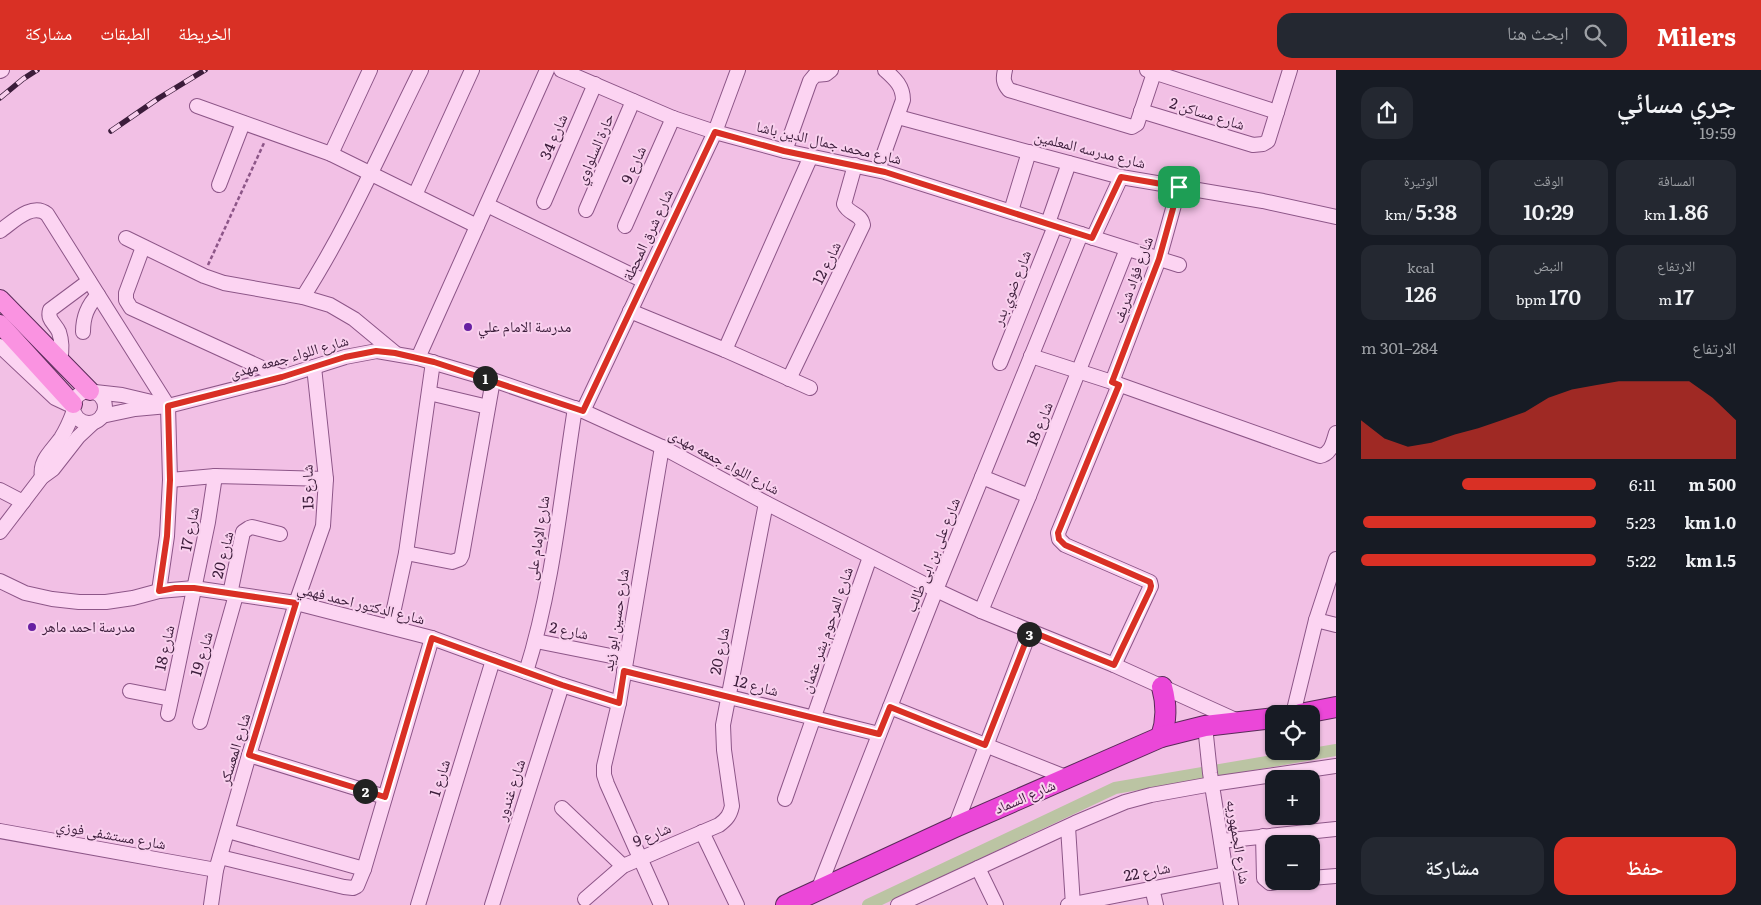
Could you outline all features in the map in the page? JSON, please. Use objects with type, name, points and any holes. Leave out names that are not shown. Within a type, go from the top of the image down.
[{"type":"highway","points":[[1161,737],[1166,707],[1162,687]]},
{"type":"highway","points":[[1320,710],[1336,707]]},
{"type":"highway","name":"شارع السماد","points":[[786,905],[955,827],[1161,737],[1206,735],[1241,722],[1265,719]]},
{"type":"main road","points":[[0,299],[92,392]]},
{"type":"main road","points":[[0,324],[73,408]]},
{"type":"street","points":[[331,154],[370,70]]},
{"type":"street","points":[[303,297],[343,228],[421,70]]},
{"type":"street","points":[[415,195],[472,70]]},
{"type":"street","points":[[418,358],[548,70]]},
{"type":"street","name":"شارع محمد جمال الدين باشا","points":[[561,70],[673,118],[715,132],[784,151],[878,170],[1179,265]]},
{"type":"street","name":"شارع شرق المحطة","points":[[579,410],[630,311],[715,132],[738,70]]},
{"type":"street","points":[[784,151],[810,81],[815,75],[826,74],[831,70]]},
{"type":"street","points":[[878,170],[903,100],[903,94],[897,81],[885,70]]},
{"type":"street","points":[[1004,72],[1003,79],[1009,90],[1132,127],[1137,124],[1152,71],[1277,112],[1290,70]]},
{"type":"street","name":"شارع 34","points":[[544,202],[594,84]]},
{"type":"street","name":"حارة السلواوي","points":[[586,210],[633,100]]},
{"type":"street","points":[[197,106],[331,154],[477,226]]},
{"type":"street","name":"شارع مساكن 2","points":[[1141,111],[1254,145],[1263,144],[1268,141],[1277,112]]},
{"type":"street","name":"شارع مدرسه المعلمين","points":[[898,117],[1121,177],[1263,201],[1336,217]]},
{"type":"street","name":"شارع 9","points":[[625,226],[673,118]]},
{"type":"street","points":[[219,185],[244,123]]},
{"type":"street","points":[[1011,212],[1029,152]]},
{"type":"street","points":[[725,350],[811,156]]},
{"type":"street","name":"شارع ضوي بدر","points":[[1000,363],[1051,224],[1069,163]]},
{"type":"street","name":"شارع 12","points":[[789,379],[863,225],[858,215],[849,212],[844,204],[855,165]]},
{"type":"street","name":"شارع على بن ابى طالب","points":[[818,890],[936,590],[1031,356],[1087,236],[1121,177]]},
{"type":"street","name":"شارع فؤاد شريف","points":[[1114,665],[1150,590],[1150,582],[1065,545],[1059,539],[1058,533],[1116,384],[1159,259],[1179,187]]},
{"type":"street","points":[[487,205],[644,281]]},
{"type":"street","points":[[0,231],[29,212],[36,210],[44,212],[168,406],[170,480],[167,536],[159,591]]},
{"type":"street","points":[[126,238],[204,276],[233,285],[303,297],[330,305],[371,332],[395,353]]},
{"type":"street","points":[[143,246],[126,293],[126,300],[131,308],[282,377]]},
{"type":"street","name":"شارع 18","points":[[981,611],[1029,496],[1127,249]]},
{"type":"street","points":[[60,360],[60,338],[58,330],[50,320],[50,310],[89,281]]},
{"type":"street","points":[[84,332],[85,314],[92,300],[98,295]]},
{"type":"street","points":[[630,311],[725,350],[810,388]]},
{"type":"street","points":[[0,346],[55,398],[73,408],[81,422],[98,420]]},
{"type":"street","name":"شارع اللواء جمعه مهدى","points":[[98,420],[134,410],[168,406],[282,377],[345,357],[376,351],[395,353],[434,362],[579,410],[662,447],[766,503],[936,590],[981,611],[1114,665],[1241,722]]},
{"type":"street","points":[[1031,356],[1079,371],[1320,456],[1323,456],[1330,450],[1336,433]]},
{"type":"street","points":[[390,627],[406,552],[434,362]]},
{"type":"street","name":"شارع 15","points":[[296,603],[323,526],[326,479],[314,367]]},
{"type":"street","points":[[406,552],[452,562],[460,559],[493,380]]},
{"type":"street","points":[[0,532],[42,477],[53,469],[78,437],[98,420],[105,406],[100,396],[92,392],[79,394],[62,435],[43,461],[42,477]]},
{"type":"street","name":"شارع اللواء جمعه مهدى","points":[[92,392],[136,397],[168,406]]},
{"type":"street","points":[[429,392],[488,407]]},
{"type":"street","name":"شارع الإمام على","points":[[526,672],[536,641],[579,410]]},
{"type":"street","name":"شارع حسين ابو زيد","points":[[661,905],[604,775],[604,766],[619,703],[662,447]]},
{"type":"street","points":[[170,480],[216,476],[326,479]]},
{"type":"street","name":"شارع 17","points":[[194,588],[216,476]]},
{"type":"street","points":[[982,477],[1029,496]]},
{"type":"street","points":[[0,490],[23,502]]},
{"type":"street","name":"شارع 20","points":[[732,806],[724,750],[723,725],[766,503]]},
{"type":"street","name":"شارع 20","points":[[233,595],[243,532],[252,527],[280,534]]},
{"type":"street","name":"شارع المرحوم بشر عثمان","points":[[785,799],[870,557]]},
{"type":"street","points":[[1295,705],[1316,620],[1334,568]]},
{"type":"street","name":"شارع الدكتور احمد فهمي","points":[[0,581],[25,593],[79,602],[106,602],[175,588],[194,588],[296,603],[432,638],[562,685],[619,703]]},
{"type":"street","name":"شارع 18","points":[[168,714],[194,588]]},
{"type":"street","name":"شارع 19","points":[[200,722],[233,595]]},
{"type":"street","name":"شارع المعسكر","points":[[211,905],[218,864],[249,755],[296,603]]},
{"type":"street","points":[[1316,620],[1336,625]]},
{"type":"street","points":[[955,827],[1030,631]]},
{"type":"street","points":[[228,831],[364,869],[432,638]]},
{"type":"street","name":"شارع 2","points":[[536,641],[625,665]]},
{"type":"street","name":"شارع 1","points":[[418,905],[493,660]]},
{"type":"street","name":"شارع 12","points":[[625,665],[728,695],[879,734]]},
{"type":"street","name":"شارع غندور","points":[[492,905],[562,685]]},
{"type":"street","points":[[130,691],[171,699]]},
{"type":"street","points":[[890,707],[1068,778]]},
{"type":"street","name":"شارع الجمهوريه","points":[[1206,735],[1231,905]]},
{"type":"street","points":[[249,755],[385,797]]},
{"type":"street","points":[[898,905],[1126,802],[1211,778],[1336,766]]},
{"type":"street","name":"شارع 9","points":[[585,899],[623,866],[719,825],[727,819],[732,806]]},
{"type":"street","points":[[562,808],[623,866]]},
{"type":"street","points":[[1068,827],[1071,904]]},
{"type":"street","points":[[1221,841],[1336,829]]},
{"type":"street","name":"شارع مستشفى فوزي","points":[[0,831],[218,864],[352,888],[357,886],[364,869]]},
{"type":"street","points":[[702,832],[737,905]]},
{"type":"street","points":[[1263,836],[1265,879]]},
{"type":"street","points":[[978,868],[996,905]]},
{"type":"street","name":"شارع 22","points":[[1071,904],[1226,874]]},
{"type":"street","points":[[1320,877],[1336,876]]},
{"type":"street","points":[[1152,888],[1156,905]]},
{"type":"path","points":[[204,276],[269,132]]},
{"type":"waterway","points":[[868,905],[1115,788],[1336,750]]},
{"type":"railway","points":[[0,98],[37,70]]},
{"type":"railway","points":[[111,131],[159,98],[205,70]]},
{"type":"place","name":"مدرسة الامام علي","points":[[468,327]]},
{"type":"place","name":"مدرسة احمد ماهر","points":[[32,627]]},
{"type":"route","points":[[715,132],[784,151],[885,172],[1092,238],[1121,177],[1179,187],[1159,259],[1112,382],[1119,385],[1058,533],[1059,539],[1065,545],[1148,580],[1151,586],[1114,665],[1030,631],[985,745],[890,707],[879,734],[728,695],[624,671],[619,703],[562,685],[432,638],[385,797],[249,755],[296,603],[236,596],[194,588],[175,588],[159,591],[167,536],[170,480],[168,406],[282,377],[345,357],[376,351],[395,353],[434,362],[583,411],[715,132]]}]
